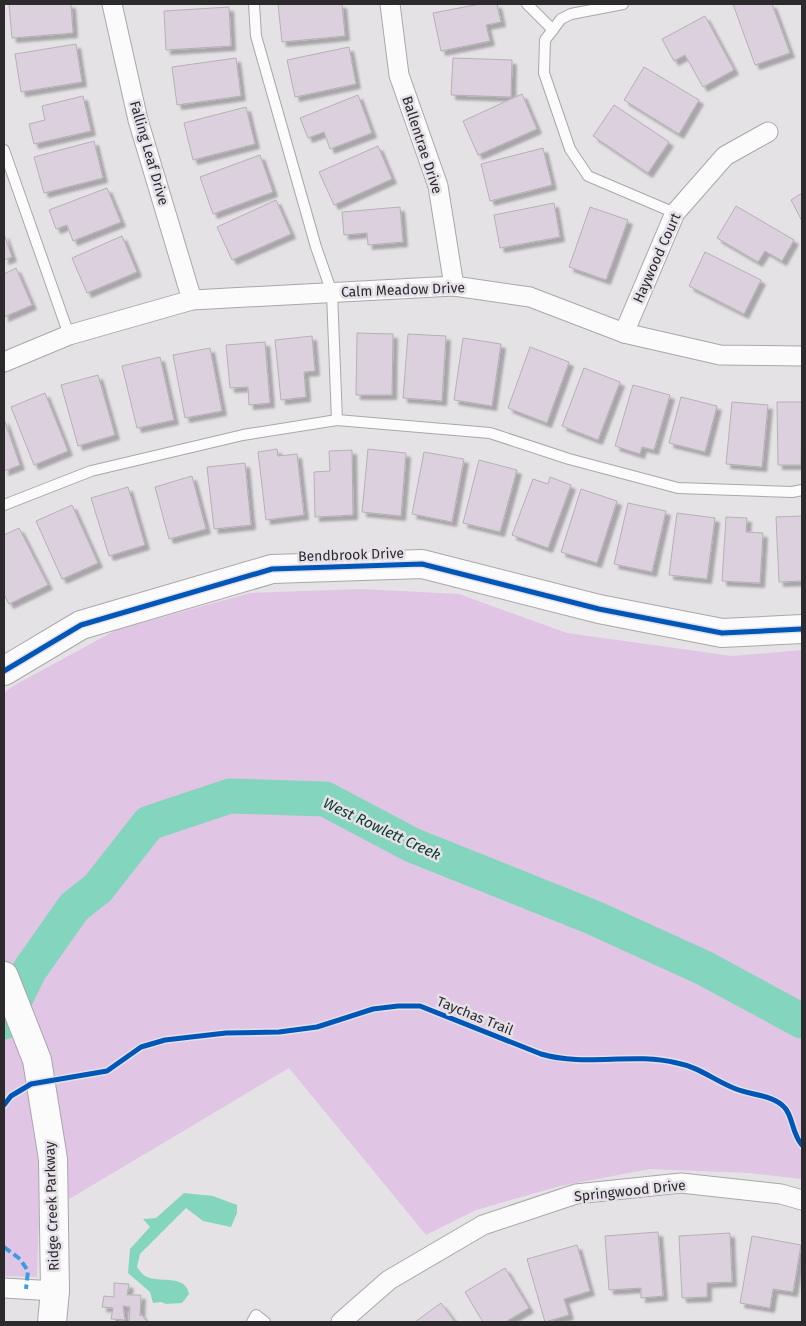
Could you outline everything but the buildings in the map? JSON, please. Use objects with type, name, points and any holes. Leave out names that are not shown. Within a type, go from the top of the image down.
[{"type":"street","name":"Falling Leaf Drive","points":[[112,4],[138,120],[192,300]]},
{"type":"street","name":"Ballentrae Drive","points":[[390,4],[399,75],[438,186],[454,286]]},
{"type":"street","name":"Haywood Court","points":[[624,334],[675,213],[725,156],[768,132]]},
{"type":"street","name":"Calm Meadow Drive","points":[[4,362],[69,335],[192,300],[454,286],[530,297],[624,334],[720,355],[802,356]]},
{"type":"street","name":"Bendbrook Drive","points":[[4,671],[81,625],[272,569],[422,564],[599,609],[722,633],[802,629]]},
{"type":"street","name":"Ridge Creek Parkway","points":[[4,976],[37,1060],[53,1160],[55,1291],[52,1322]]},
{"type":"street","name":"Springwood Drive","points":[[341,1322],[389,1280],[483,1225],[576,1194],[681,1183],[781,1194],[802,1200]]},
{"type":"street","points":[[4,1288],[55,1291]]},
{"type":"lane","points":[[254,4],[256,36],[316,247],[332,292],[337,420]]},
{"type":"lane","points":[[527,4],[553,30]]},
{"type":"lane","points":[[623,4],[571,14],[562,20],[545,40],[544,73],[570,149],[588,176],[675,213]]},
{"type":"lane","points":[[4,150],[69,335]]},
{"type":"lane","points":[[4,505],[91,471],[243,435],[337,420],[490,433],[569,459],[678,488],[792,492],[802,490]]},
{"type":"lane","points":[[252,1322],[256,1315],[265,1322]]},
{"type":"shaded area","points":[[362,589],[459,594],[567,633],[732,656],[802,650],[802,1179],[748,1173],[650,1169],[560,1186],[476,1210],[426,1235],[289,1068],[39,1217],[37,1277],[4,1276],[4,693],[13,686],[116,630],[250,593]]},
{"type":"shaded area","points":[[184,1193],[213,1196],[237,1205],[237,1213],[231,1227],[203,1221],[186,1208],[140,1254],[137,1267],[144,1275],[182,1283],[187,1288],[189,1294],[182,1303],[153,1303],[150,1292],[128,1273],[130,1249],[150,1227],[143,1219],[156,1218]]},
{"type":"waterway","name":"West Rowlett Creek","points":[[4,1022],[29,971],[74,907],[98,888],[149,823],[230,796],[325,799],[412,845],[592,917],[704,968],[802,1021]]},
{"type":"marked path","points":[[4,1247],[20,1259],[28,1271],[26,1289]]},
{"type":"cycle path","points":[[4,671],[81,625],[272,569],[422,564],[599,609],[722,633],[802,629]]},
{"type":"cycle path","name":"Taychas Trail","points":[[4,1105],[11,1096],[31,1084],[107,1071],[141,1047],[165,1040],[226,1033],[279,1032],[317,1027],[373,1009],[420,1006],[541,1054],[558,1058],[592,1060],[643,1059],[685,1065],[728,1086],[775,1100],[788,1112],[796,1136],[802,1145]]}]
